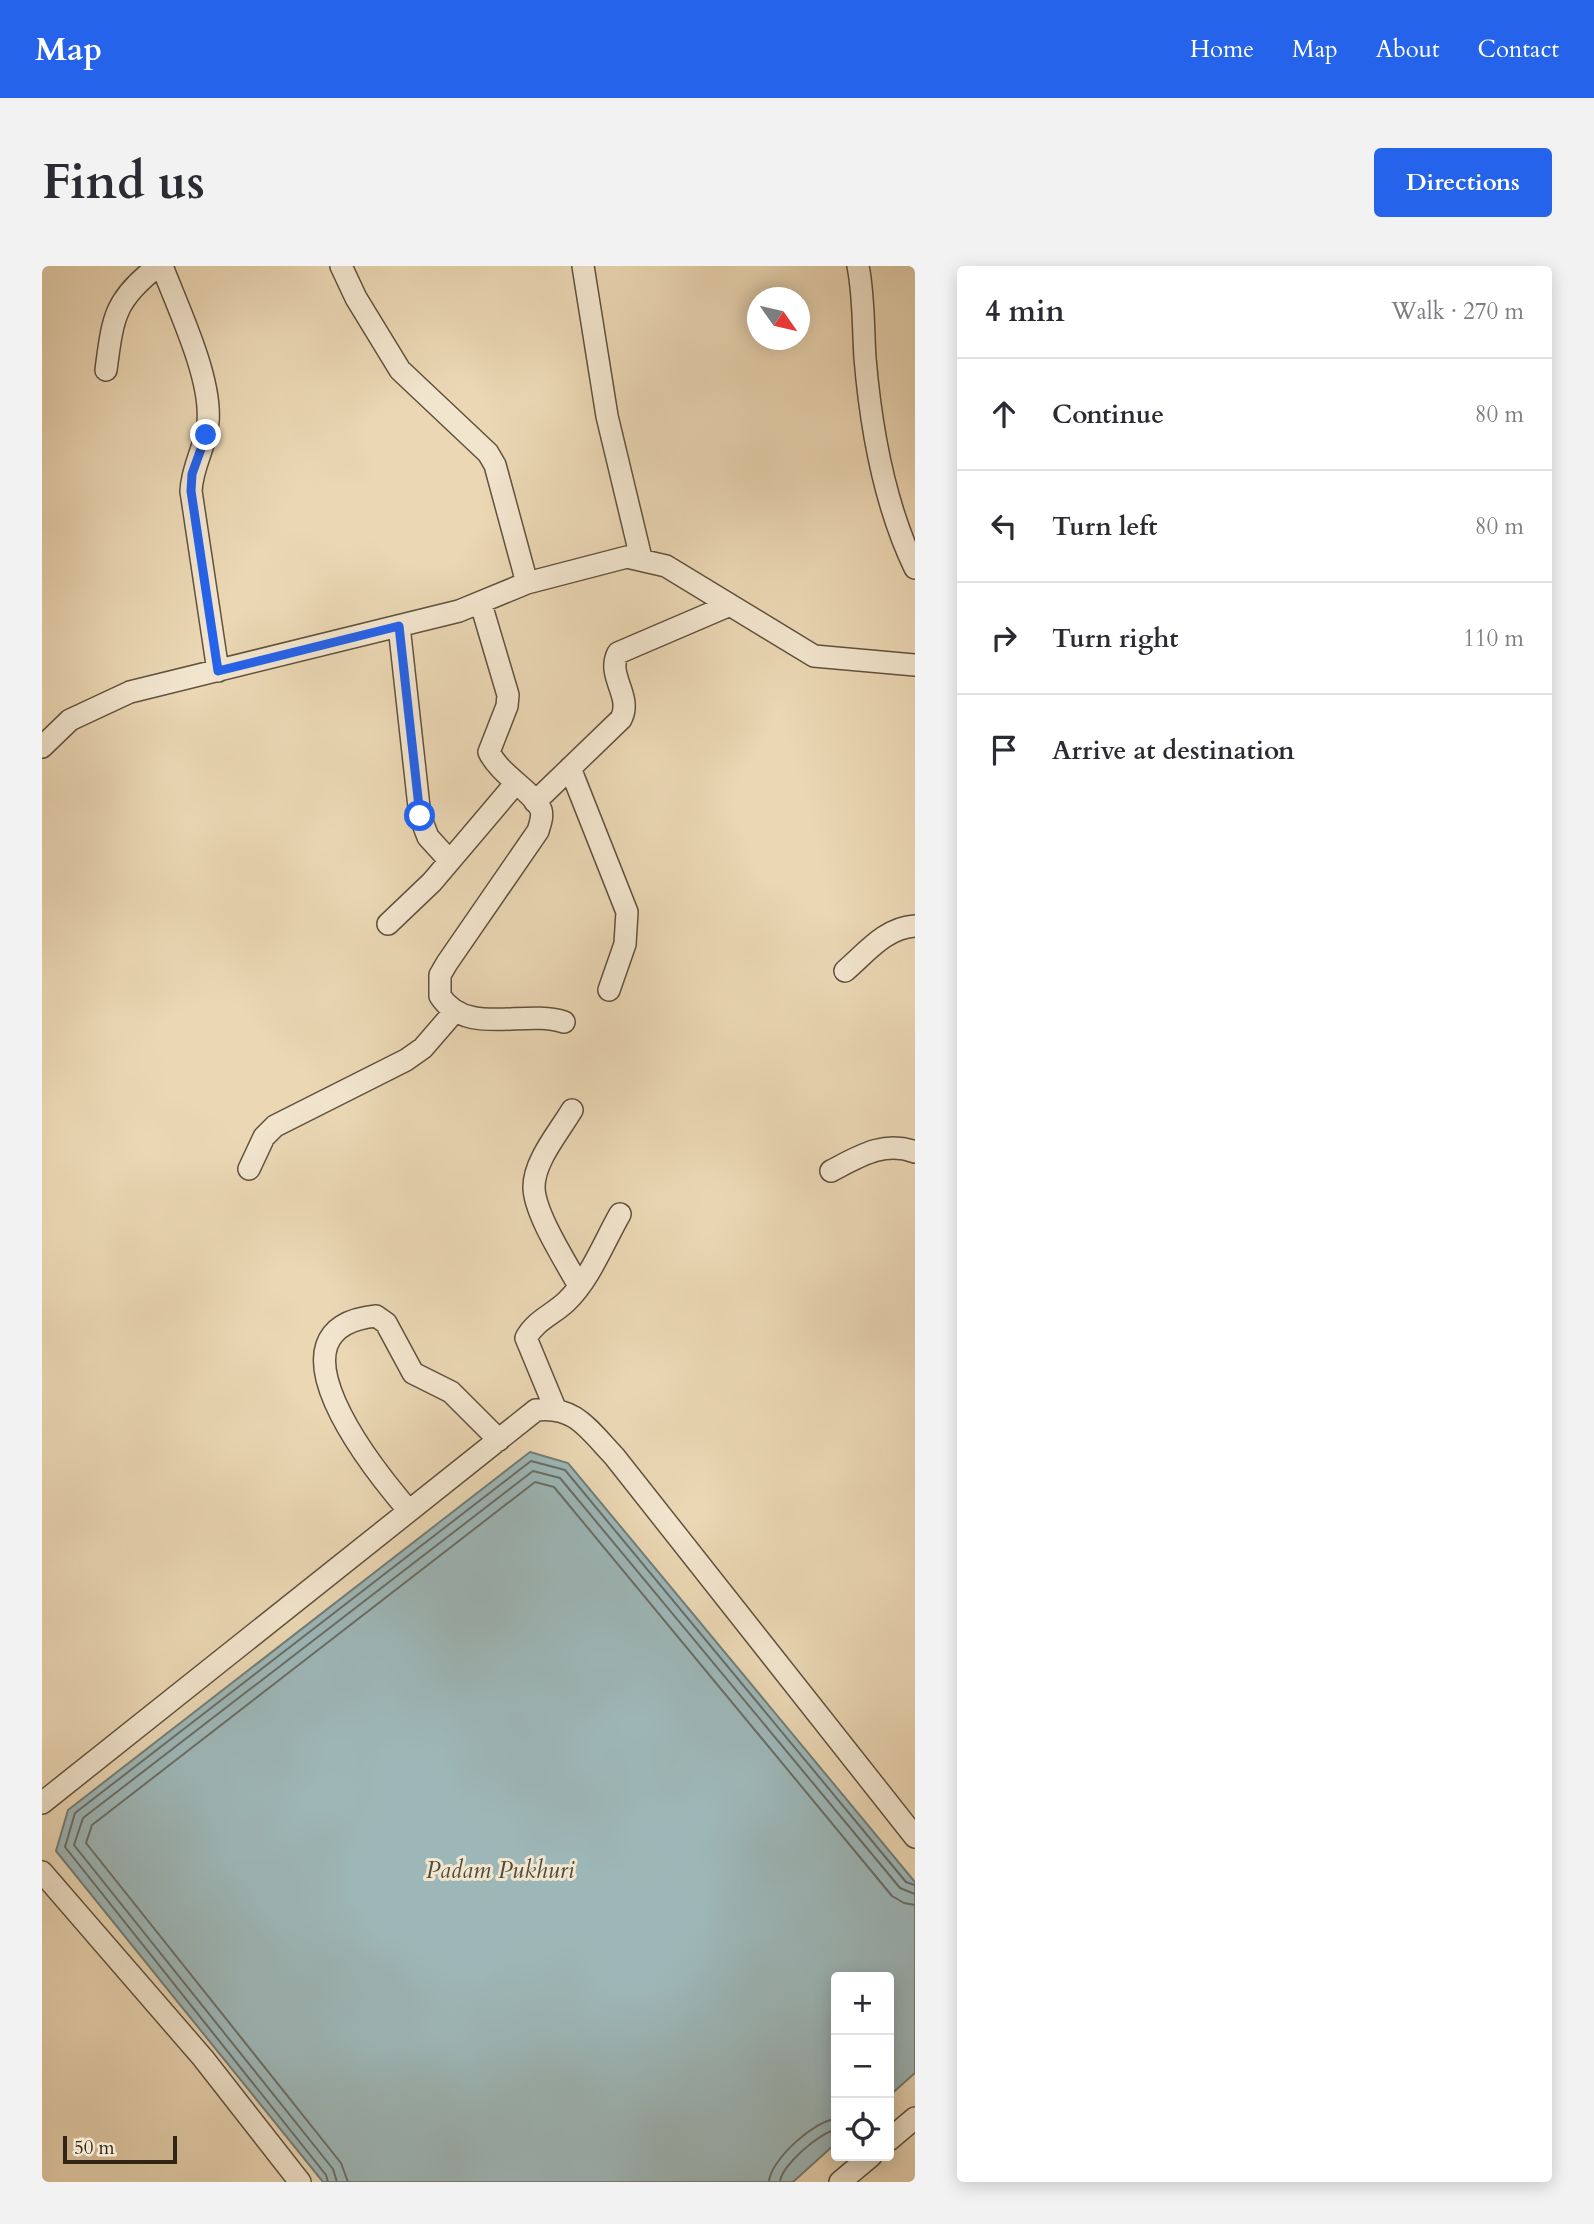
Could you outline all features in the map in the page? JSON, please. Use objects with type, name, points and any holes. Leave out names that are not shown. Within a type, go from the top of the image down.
[{"type":"street","points":[[106,370],[111,333],[123,299],[131,287],[160,266],[201,369],[209,419],[192,474],[191,491],[218,671]]},
{"type":"street","points":[[341,266],[356,298],[400,370],[492,459],[500,478],[527,583]]},
{"type":"street","points":[[583,266],[607,416],[641,558]]},
{"type":"street","points":[[863,269],[866,360],[876,437],[897,527],[915,568]]},
{"type":"street","points":[[42,747],[70,720],[105,701],[481,604],[527,583],[627,557],[641,558],[666,566],[814,656],[915,665]]},
{"type":"street","points":[[481,604],[508,695],[507,706],[489,752],[499,770],[541,809],[538,831],[440,975],[440,996],[455,1011],[486,1020],[540,1015],[564,1021]]},
{"type":"street","points":[[535,802],[621,719],[625,711],[614,669],[618,653],[730,605]]},
{"type":"street","points":[[399,626],[420,816],[428,836],[449,860]]},
{"type":"street","points":[[570,768],[627,912],[625,944],[609,990]]},
{"type":"street","points":[[388,924],[449,860],[515,784]]},
{"type":"street","points":[[845,971],[886,934],[899,927],[915,926]]},
{"type":"street","points":[[249,1169],[264,1137],[275,1126],[424,1048],[455,1011]]},
{"type":"street","points":[[572,1110],[538,1168],[534,1187],[536,1202],[579,1286]]},
{"type":"street","points":[[831,1171],[861,1155],[888,1147],[915,1152]]},
{"type":"street","points":[[555,1408],[526,1338],[531,1328],[566,1302],[579,1286],[620,1214]]},
{"type":"street","points":[[409,1511],[356,1441],[330,1391],[323,1351],[327,1339],[337,1330],[376,1316],[386,1323],[413,1373],[451,1392],[499,1440]]},
{"type":"street","points":[[42,1802],[536,1410],[555,1408],[578,1418],[614,1456],[915,1837]]},
{"type":"street","points":[[42,1872],[203,2058],[300,2182]]},
{"type":"street","points":[[894,2136],[915,2118]]},
{"type":"street","points":[[840,2182],[865,2161]]},
{"type":"water","name":"Padam Pukhuri","points":[[530,1452],[568,1463],[915,1882],[915,2073],[894,2092],[894,1972],[831,1972],[831,2148],[793,2182],[323,2182],[56,1851],[68,1810]]},
{"type":"route","points":[[206,435],[192,474],[191,491],[218,671],[399,626],[420,816]]}]
